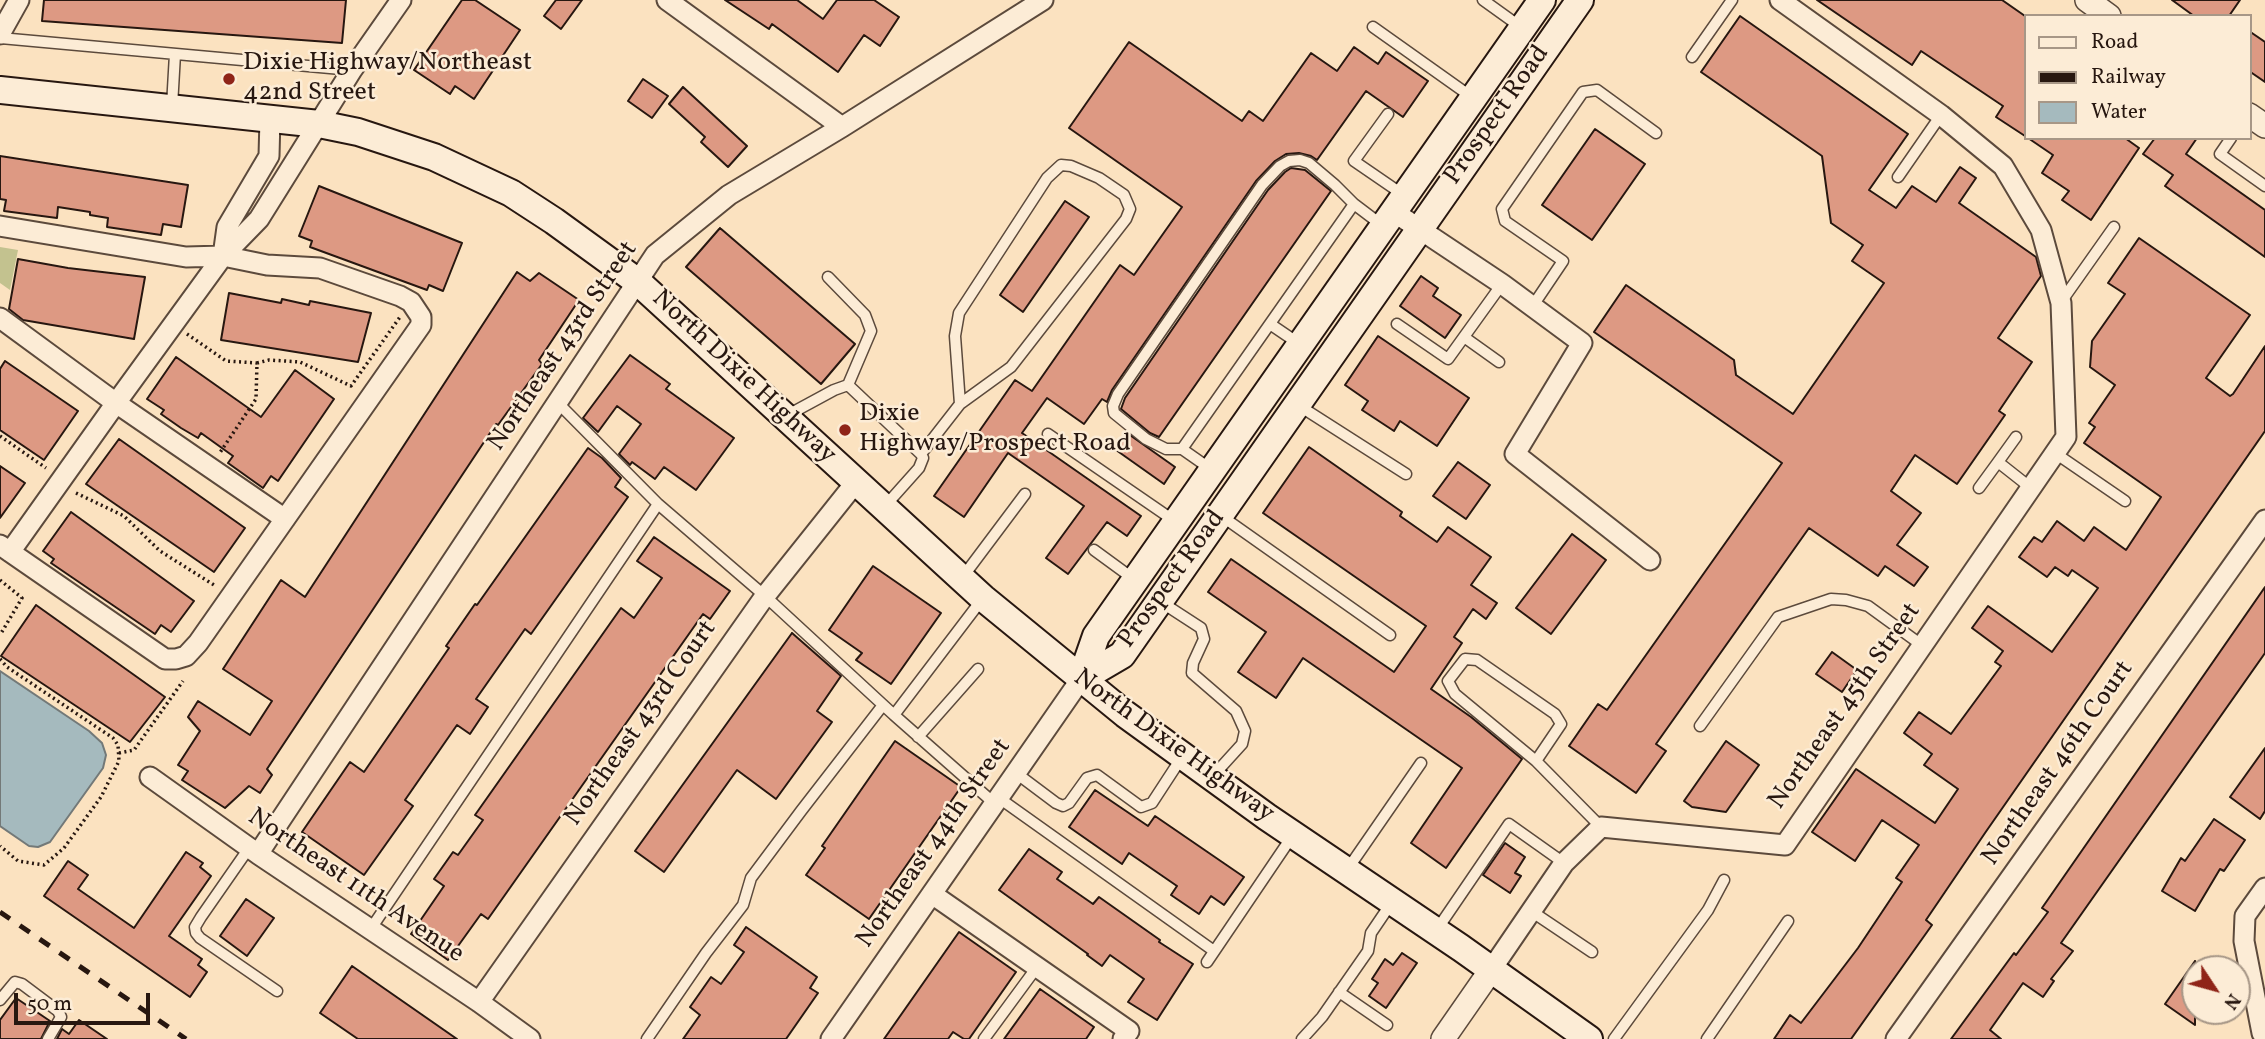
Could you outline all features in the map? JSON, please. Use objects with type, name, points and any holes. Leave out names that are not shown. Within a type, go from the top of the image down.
[{"type":"main road","name":"Prospect Road","points":[[1081,679],[1096,636],[1542,0]]},
{"type":"main road","name":"Prospect Road","points":[[1081,679],[1122,655],[1580,0]]},
{"type":"main road","name":"North Dixie Highway","points":[[0,90],[319,124],[358,132],[434,157],[511,193],[638,282],[983,598],[1081,679],[1212,778],[1589,1039]]},
{"type":"street","points":[[0,36],[19,0]]},
{"type":"street","points":[[0,226],[186,257],[223,256],[267,265],[320,268],[400,296],[411,302],[422,317],[421,325],[198,643],[186,656],[165,659],[5,549],[223,256],[259,219],[352,70],[401,0]]},
{"type":"street","points":[[667,0],[842,127]]},
{"type":"street","name":"Northeast 43rd Street","points":[[254,851],[655,255],[729,195],[1043,0]]},
{"type":"street","points":[[1780,0],[1941,115],[2003,166],[2041,230],[2061,303],[2060,445]]},
{"type":"street","points":[[2087,0],[2106,14]]},
{"type":"street","points":[[223,256],[226,227],[269,156],[271,118]]},
{"type":"street","points":[[1395,211],[1582,343],[1515,454],[1650,560]]},
{"type":"street","points":[[0,318],[116,403],[285,519]]},
{"type":"street","name":"Northeast 45th Street","points":[[1601,827],[1785,845],[2060,445]]},
{"type":"street","name":"Northeast 43rd Court","points":[[479,1002],[765,596],[856,482]]},
{"type":"street","name":"Northeast 46th Court","points":[[1896,1039],[2265,520]]},
{"type":"street","name":"Northeast 44th Street","points":[[831,1039],[1081,679]]},
{"type":"street","name":"Northeast 11th Avenue","points":[[150,777],[530,1039]]},
{"type":"street","points":[[1443,1039],[1564,863],[1601,827]]},
{"type":"street","points":[[2265,888],[2245,916],[2244,941],[2262,1033],[2265,1035]]},
{"type":"street","points":[[932,894],[1037,967],[1126,1035]]},
{"type":"lane","points":[[1483,0],[1523,28]]},
{"type":"lane","points":[[1692,57],[1732,0]]},
{"type":"lane","points":[[1373,27],[1474,98]]},
{"type":"lane","points":[[0,36],[352,70]]},
{"type":"lane","points":[[172,108],[175,54]]},
{"type":"lane","points":[[1532,307],[1563,261],[1505,221],[1502,209],[1583,92],[1597,90],[1656,133]]},
{"type":"lane","points":[[1388,114],[1354,160],[1395,211]]},
{"type":"lane","points":[[1898,177],[1941,115]]},
{"type":"lane","points":[[2230,140],[2220,154],[2265,186]]},
{"type":"lane","points":[[1212,471],[1182,450],[1158,447],[1123,422],[1114,413],[1113,406],[1118,394],[1262,185],[1280,166],[1289,161],[1300,160],[1318,170],[1354,204],[1395,211]]},
{"type":"lane","points":[[921,454],[960,404],[1011,367],[1126,219],[1130,209],[1124,195],[1099,178],[1071,166],[1061,165],[1047,178],[959,313],[955,336],[960,404]]},
{"type":"lane","points":[[1182,450],[1354,204]]},
{"type":"lane","points":[[2061,303],[2114,227]]},
{"type":"lane","points":[[785,417],[848,385],[871,331],[865,315],[828,277]]},
{"type":"lane","points":[[1397,324],[1448,359],[1502,284]]},
{"type":"lane","points":[[1270,324],[1301,345]]},
{"type":"lane","points":[[1464,337],[1499,362]]},
{"type":"lane","points":[[848,385],[923,458],[919,468],[884,508]]},
{"type":"lane","points":[[558,402],[658,504],[765,596],[918,737],[997,801],[1214,951]]},
{"type":"lane","points":[[1297,404],[1406,474]]},
{"type":"lane","points":[[1048,434],[1176,522]]},
{"type":"lane","points":[[1979,488],[2016,437]]},
{"type":"lane","points":[[2060,445],[2125,501]]},
{"type":"lane","points":[[1998,462],[2031,488]]},
{"type":"lane","points":[[962,579],[1025,494]]},
{"type":"lane","points":[[370,930],[658,504]]},
{"type":"lane","points":[[1220,515],[1390,635]]},
{"type":"lane","points":[[1094,550],[1135,580]]},
{"type":"lane","points":[[894,715],[983,598]]},
{"type":"lane","points":[[1700,726],[1778,617],[1831,599],[1846,600],[1868,606],[1923,646]]},
{"type":"lane","points":[[1159,601],[1201,628],[1204,639],[1193,663],[1192,673],[1236,711],[1245,731],[1242,744],[1212,778]]},
{"type":"lane","points":[[1536,761],[1561,724],[1555,714],[1477,660],[1465,659],[1448,681],[1455,694],[1536,761],[1601,827]]},
{"type":"lane","points":[[918,737],[978,669]]},
{"type":"lane","points":[[647,1039],[706,953],[743,905],[751,878],[883,705]]},
{"type":"lane","points":[[1016,773],[1063,806],[1069,803],[1087,778],[1097,775],[1141,807],[1152,803],[1183,757]]},
{"type":"lane","points":[[1347,871],[1421,763]]},
{"type":"lane","points":[[1435,931],[1509,824],[1564,863]]},
{"type":"lane","points":[[1207,962],[1293,834]]},
{"type":"lane","points":[[254,851],[195,928],[200,938],[276,991]]},
{"type":"lane","points":[[1614,1039],[1708,910],[1724,880]]},
{"type":"lane","points":[[1302,1039],[1322,1017],[1368,951],[1371,933],[1392,901]]},
{"type":"lane","points":[[1531,911],[1592,952]]},
{"type":"lane","points":[[1707,1039],[1788,921]]},
{"type":"lane","points":[[984,1039],[1037,967]]},
{"type":"lane","points":[[0,1000],[15,982],[22,984],[58,1011],[61,1017],[48,1039]]},
{"type":"lane","points":[[1339,992],[1387,1025]]},
{"type":"path","points":[[187,334],[226,361],[300,362],[351,386],[411,302]]},
{"type":"path","points":[[217,458],[256,398],[257,363]]},
{"type":"path","points":[[0,436],[46,468]]},
{"type":"path","points":[[76,493],[124,516],[160,551],[214,585]]},
{"type":"path","points":[[0,580],[22,598],[0,635]]},
{"type":"path","points":[[0,659],[7,667],[113,738],[118,745],[119,761],[101,797],[64,848],[44,865],[18,861],[0,846]]},
{"type":"path","points":[[118,754],[134,750],[183,681]]},
{"type":"shaded area","points":[[0,247],[18,250],[10,290],[0,283]]},
{"type":"water","points":[[0,671],[89,731],[102,743],[106,755],[103,768],[50,842],[38,847],[29,846],[0,826]]},
{"type":"building","points":[[44,0],[346,0],[342,43],[42,21]]},
{"type":"building","points":[[462,0],[475,0],[520,30],[474,99],[455,86],[450,94],[414,70]]},
{"type":"building","points":[[556,0],[582,0],[561,29],[544,16]]},
{"type":"building","points":[[725,0],[797,0],[823,19],[837,0],[874,0],[899,17],[880,46],[864,35],[838,72],[772,24],[769,29]]},
{"type":"building","points":[[1817,0],[2002,0],[2024,15],[2024,135],[1996,117],[2003,106],[1921,51],[1912,65]]},
{"type":"building","points":[[2172,0],[2240,0],[2230,14],[2191,14]]},
{"type":"building","points":[[1740,16],[1908,134],[1869,190],[1896,208],[1912,186],[1936,202],[1960,167],[1976,178],[1959,203],[2036,257],[2041,276],[1998,338],[2032,362],[1999,411],[2005,415],[1957,484],[1915,455],[1891,491],[1921,513],[1897,545],[1928,567],[1914,586],[1885,566],[1878,576],[1809,528],[1656,744],[1666,751],[1636,793],[1569,746],[1598,704],[1607,710],[1782,463],[1594,332],[1626,285],[1734,360],[1736,375],[1793,414],[1884,283],[1852,261],[1863,245],[1831,223],[1822,156],[1701,72]]},
{"type":"building","points":[[2251,32],[2265,42],[2265,82],[2251,72]]},
{"type":"building","points":[[1129,42],[1242,121],[1249,111],[1263,121],[1311,53],[1337,71],[1354,47],[1378,64],[1386,52],[1428,81],[1403,117],[1366,91],[1317,160],[1299,153],[1286,154],[1275,161],[1256,181],[1112,390],[1107,402],[1102,399],[1084,424],[1047,398],[1022,433],[1141,516],[1127,536],[1107,522],[1068,574],[1046,558],[1084,506],[1008,453],[964,517],[934,496],[1015,380],[1032,391],[1120,265],[1134,275],[1182,207],[1069,128]]},
{"type":"building","points":[[643,79],[668,96],[652,118],[628,101]]},
{"type":"building","points":[[683,87],[747,146],[728,167],[701,142],[705,137],[669,104]]},
{"type":"building","points":[[1595,129],[1645,164],[1592,240],[1542,205]]},
{"type":"building","points":[[2031,140],[2128,140],[2139,148],[2091,220],[2062,200],[2069,191],[2042,173],[2053,155]]},
{"type":"building","points":[[2154,140],[2196,140],[2186,154],[2265,210],[2265,257],[2165,186],[2173,175],[2143,154]]},
{"type":"building","points":[[0,156],[188,185],[181,227],[163,224],[161,235],[107,227],[108,218],[58,207],[57,218],[4,211],[6,200],[0,199]]},
{"type":"building","points":[[1291,168],[1305,170],[1331,191],[1159,437],[1150,433],[1121,409],[1125,398],[1268,190]]},
{"type":"building","points":[[319,186],[462,243],[443,291],[429,285],[427,290],[310,247],[312,241],[299,236]]},
{"type":"building","points":[[1065,201],[1089,217],[1023,312],[1000,295]]},
{"type":"building","points":[[720,228],[855,344],[821,384],[686,267]]},
{"type":"building","points":[[2139,238],[2250,315],[2206,378],[2230,396],[2265,346],[2265,431],[1985,833],[1926,920],[1932,925],[1851,1039],[1774,1039],[1790,1015],[1801,1023],[1858,948],[1902,882],[1896,878],[1919,845],[1882,820],[1855,861],[1812,832],[1856,769],[1935,823],[1958,789],[1924,765],[1932,754],[1904,733],[1919,712],[1951,734],[2001,666],[1995,662],[2003,651],[1972,628],[1988,606],[2052,652],[2098,588],[2072,570],[2068,576],[2055,567],[2047,577],[2019,557],[2034,537],[2042,542],[2057,521],[2084,541],[2094,527],[2126,550],[2161,497],[2084,443],[2095,427],[2089,423],[2115,385],[2090,367],[2092,341],[2125,294],[2108,283]]},
{"type":"building","points":[[18,259],[145,277],[134,339],[23,320],[9,309]]},
{"type":"building","points":[[517,272],[530,281],[539,273],[579,300],[539,360],[542,364],[498,425],[496,424],[267,769],[272,775],[260,793],[249,786],[225,808],[182,780],[188,771],[178,765],[200,731],[188,717],[198,701],[250,735],[272,701],[223,669],[281,580],[305,597]]},
{"type":"building","points":[[1421,276],[1438,288],[1433,296],[1461,315],[1445,338],[1400,306]]},
{"type":"building","points":[[229,293],[281,303],[282,299],[309,305],[310,301],[371,313],[358,362],[221,340]]},
{"type":"building","points":[[1378,336],[1469,398],[1437,446],[1400,421],[1394,431],[1362,410],[1368,401],[1345,385]]},
{"type":"building","points":[[630,355],[670,384],[666,389],[734,438],[696,490],[664,467],[655,479],[632,462],[630,465],[619,454],[641,424],[617,406],[598,432],[583,418]]},
{"type":"building","points":[[176,357],[261,417],[295,370],[334,399],[278,481],[271,476],[263,488],[228,463],[233,456],[201,433],[198,438],[181,428],[161,414],[164,410],[147,399]]},
{"type":"building","points":[[5,361],[78,411],[44,460],[0,430],[0,369]]},
{"type":"building","points":[[1127,433],[1175,467],[1164,484],[1116,450]]},
{"type":"building","points":[[119,439],[245,528],[214,572],[86,484]]},
{"type":"building","points":[[1309,447],[1402,512],[1400,516],[1437,542],[1448,527],[1491,557],[1471,585],[1497,603],[1486,619],[1473,609],[1454,637],[1462,643],[1431,689],[1471,717],[1522,759],[1446,868],[1411,843],[1462,768],[1303,658],[1276,698],[1238,672],[1266,632],[1208,592],[1231,559],[1394,672],[1426,626],[1263,513]]},
{"type":"building","points":[[588,448],[621,478],[615,487],[628,497],[531,634],[525,629],[476,699],[488,707],[470,734],[457,725],[405,800],[413,806],[364,875],[302,832],[350,762],[364,772],[449,648],[446,646],[475,604],[477,605]]},
{"type":"building","points":[[1458,462],[1490,485],[1466,519],[1433,496]]},
{"type":"building","points":[[0,466],[25,483],[0,518]]},
{"type":"building","points":[[71,512],[194,601],[171,632],[161,625],[155,634],[51,563],[54,559],[43,551]]},
{"type":"building","points":[[1572,534],[1606,560],[1551,634],[1516,608]]},
{"type":"building","points":[[654,537],[730,591],[710,619],[703,614],[488,919],[481,914],[448,960],[411,934],[444,886],[434,879],[453,852],[458,855],[483,820],[475,815],[621,608],[634,618],[662,578],[637,561]]},
{"type":"building","points":[[873,566],[941,613],[891,684],[856,660],[862,653],[829,630]]},
{"type":"building","points":[[2265,587],[2265,653],[2061,943],[2073,951],[2051,979],[2054,981],[2043,997],[2023,983],[1990,1030],[2001,1039],[1951,1039],[2014,953],[2016,955],[2048,912],[2042,908]]},
{"type":"building","points":[[36,605],[165,697],[130,742],[1,656]]},
{"type":"building","points":[[792,633],[841,676],[817,711],[832,722],[776,799],[737,770],[664,872],[635,851]]},
{"type":"building","points":[[1832,652],[1857,670],[1842,692],[1816,674]]},
{"type":"building","points":[[895,741],[961,787],[869,919],[806,875],[825,848],[822,846]]},
{"type":"building","points":[[1726,741],[1759,765],[1726,812],[1692,807],[1684,801]]},
{"type":"building","points":[[2265,748],[2265,811],[2260,819],[2230,797]]},
{"type":"building","points":[[1095,790],[1148,826],[1155,816],[1244,877],[1224,905],[1211,896],[1199,914],[1171,895],[1177,886],[1129,853],[1122,864],[1069,827]]},
{"type":"building","points":[[2214,819],[2245,840],[2224,871],[2220,869],[2195,911],[2162,891],[2181,858],[2185,861]]},
{"type":"building","points":[[1505,843],[1525,857],[1515,873],[1521,876],[1510,893],[1483,875]]},
{"type":"building","points":[[1029,849],[1062,872],[1057,879],[1093,904],[1099,897],[1193,964],[1157,1020],[1128,1002],[1144,979],[1110,955],[1102,966],[999,890]]},
{"type":"building","points":[[186,852],[203,863],[200,867],[211,876],[169,936],[202,959],[198,965],[207,972],[190,997],[44,896],[68,861],[88,875],[78,889],[134,928]]},
{"type":"building","points":[[246,899],[274,918],[247,956],[220,936]]},
{"type":"building","points":[[746,927],[817,977],[810,988],[818,993],[786,1039],[683,1039],[700,1015],[690,1007],[711,977],[721,984],[744,952],[734,945]]},
{"type":"building","points":[[959,932],[1016,972],[969,1039],[953,1032],[948,1039],[884,1039]]},
{"type":"building","points":[[1402,953],[1417,963],[1386,1008],[1369,996],[1378,983],[1372,979],[1385,959],[1393,965]]},
{"type":"building","points":[[352,966],[457,1039],[358,1039],[320,1013]]},
{"type":"building","points":[[2181,981],[2181,1015],[2165,1004]]},
{"type":"building","points":[[1040,989],[1094,1027],[1086,1039],[1004,1039]]},
{"type":"building","points":[[16,998],[50,1021],[41,1039],[0,1039],[0,1020]]},
{"type":"building","points":[[79,1020],[107,1039],[57,1039],[62,1029],[69,1034]]},
{"type":"railway","points":[[0,912],[186,1039]]},
{"type":"place","name":"Dixie Highway/Northeast 42nd Street","points":[[229,79]]},
{"type":"place","name":"Dixie Highway/Prospect Road","points":[[845,430]]}]
